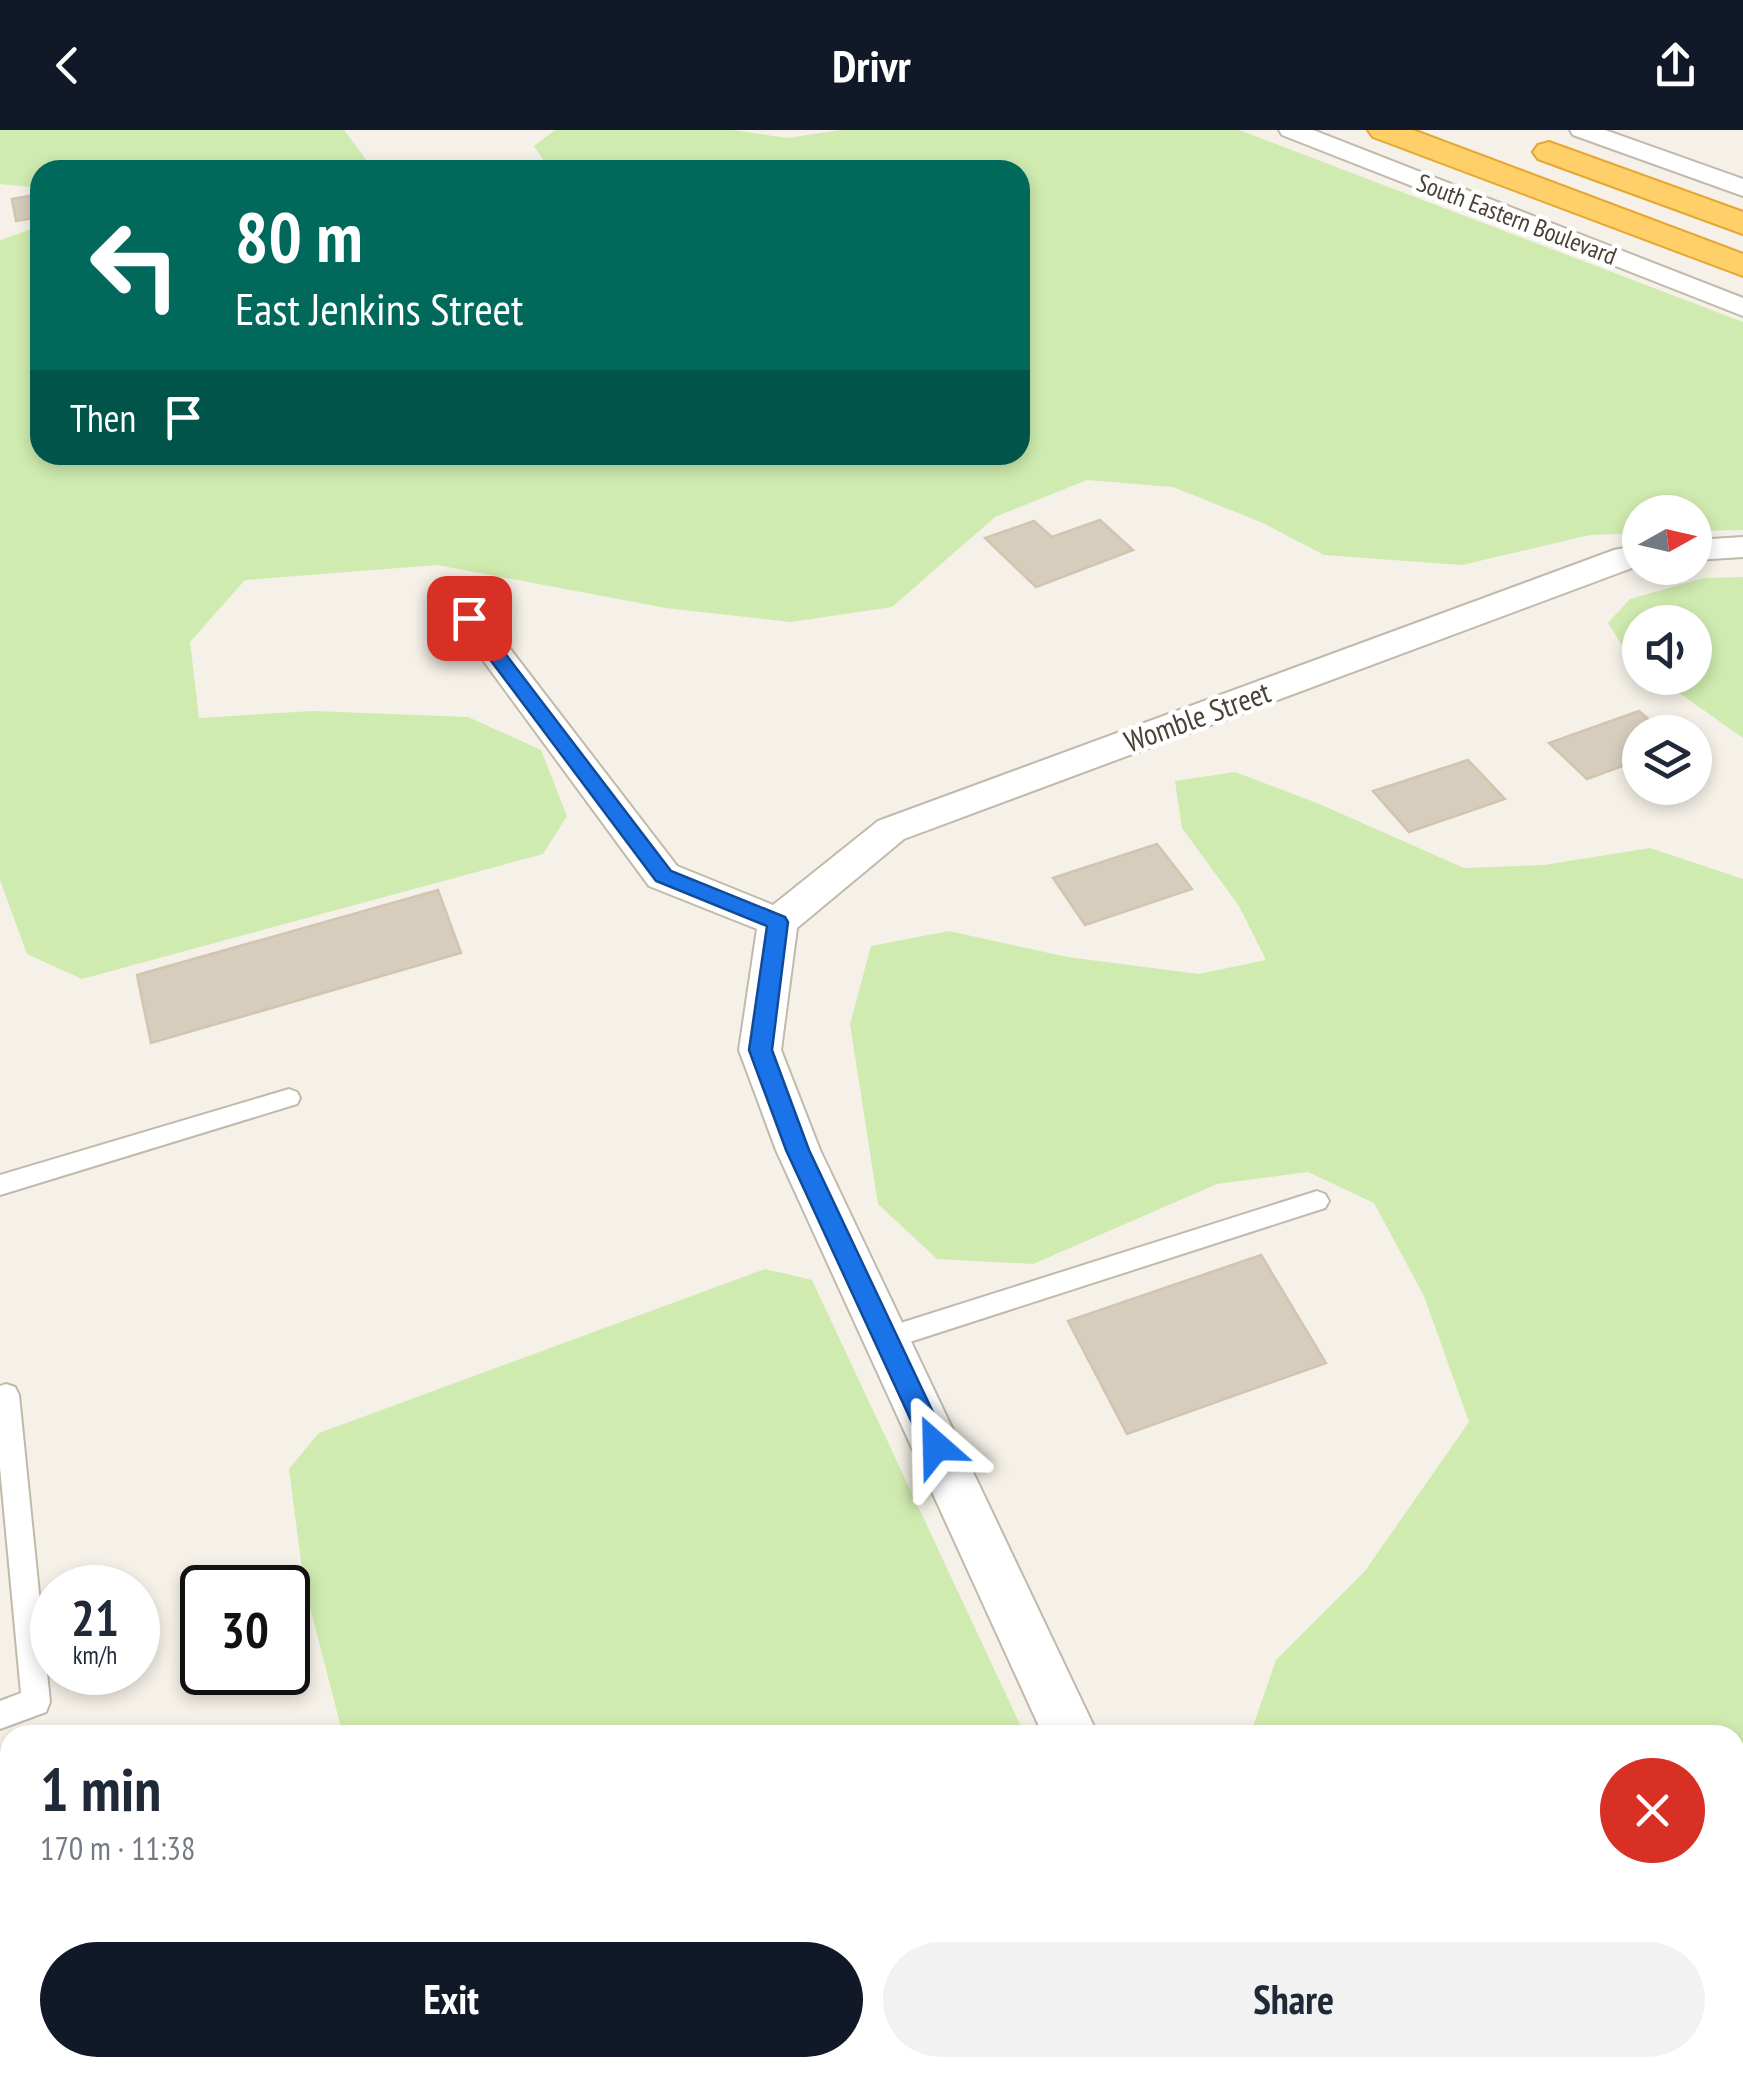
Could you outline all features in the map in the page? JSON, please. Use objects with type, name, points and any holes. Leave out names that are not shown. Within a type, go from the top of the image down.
[{"type":"highway","name":"South Eastern Boulevard","points":[[1384,130],[1743,266]]},
{"type":"highway","points":[[1525,144],[1743,224]]},
{"type":"street","name":"South Eastern Boulevard","points":[[1292,130],[1743,308]]},
{"type":"street","points":[[1582,130],[1743,188]]},
{"type":"street","points":[[1712,549],[1743,547]]},
{"type":"street","name":"Womble Street","points":[[778,922],[891,830],[1622,558]]},
{"type":"street","points":[[469,618],[664,876],[778,922],[760,1050],[798,1150],[1066,1725]]},
{"type":"lane","points":[[0,1185],[289,1098]]},
{"type":"lane","points":[[885,1339],[1317,1202]]},
{"type":"lane","points":[[0,1396],[6,1395],[36,1702],[0,1715]]},
{"type":"green space","points":[[0,130],[344,130],[366,160],[30,160],[30,187],[0,184]]},
{"type":"green space","points":[[555,130],[733,130],[788,138],[841,130],[1239,130],[1743,322],[1743,530],[1712,531],[1712,495],[1622,495],[1622,534],[1590,535],[1462,565],[1324,555],[1263,523],[1173,487],[1087,480],[995,517],[892,607],[791,622],[666,608],[437,565],[245,580],[190,642],[199,718],[313,711],[468,717],[541,750],[567,816],[543,854],[82,979],[27,954],[0,880],[0,240],[30,230],[30,465],[1030,465],[1030,160],[543,160],[534,146]]},
{"type":"green space","points":[[1743,577],[1743,738],[1682,695],[1712,695],[1712,605],[1624,605],[1630,599],[1679,585],[1712,585],[1712,578]]},
{"type":"green space","points":[[1622,608],[1622,645],[1608,623]]},
{"type":"green space","points":[[1235,772],[1317,803],[1464,868],[1544,865],[1650,848],[1743,879],[1743,1725],[1253,1725],[1276,1660],[1365,1571],[1469,1422],[1424,1296],[1374,1203],[1308,1172],[1217,1184],[1033,1264],[937,1259],[878,1204],[850,1024],[871,946],[949,931],[1067,957],[1199,974],[1266,960],[1239,906],[1182,828],[1175,781]]},
{"type":"green space","points":[[765,1269],[812,1280],[1020,1725],[340,1725],[310,1607],[310,1565],[302,1565],[289,1469],[319,1433]]},
{"type":"building","points":[[30,196],[30,219],[16,221],[12,199]]},
{"type":"building","points":[[1100,520],[1133,550],[1036,587],[985,538],[1034,521],[1052,537]]},
{"type":"building","points":[[1622,717],[1622,766],[1587,779],[1549,743]]},
{"type":"building","points":[[1468,760],[1505,799],[1409,832],[1373,791]]},
{"type":"building","points":[[1157,844],[1192,889],[1085,925],[1053,878]]},
{"type":"building","points":[[438,890],[461,953],[151,1043],[137,975]]},
{"type":"building","points":[[1261,1255],[1326,1363],[1127,1434],[1068,1321]]},
{"type":"route","points":[[469,618],[664,876],[778,922],[760,1050],[798,1150],[936,1446]]}]
